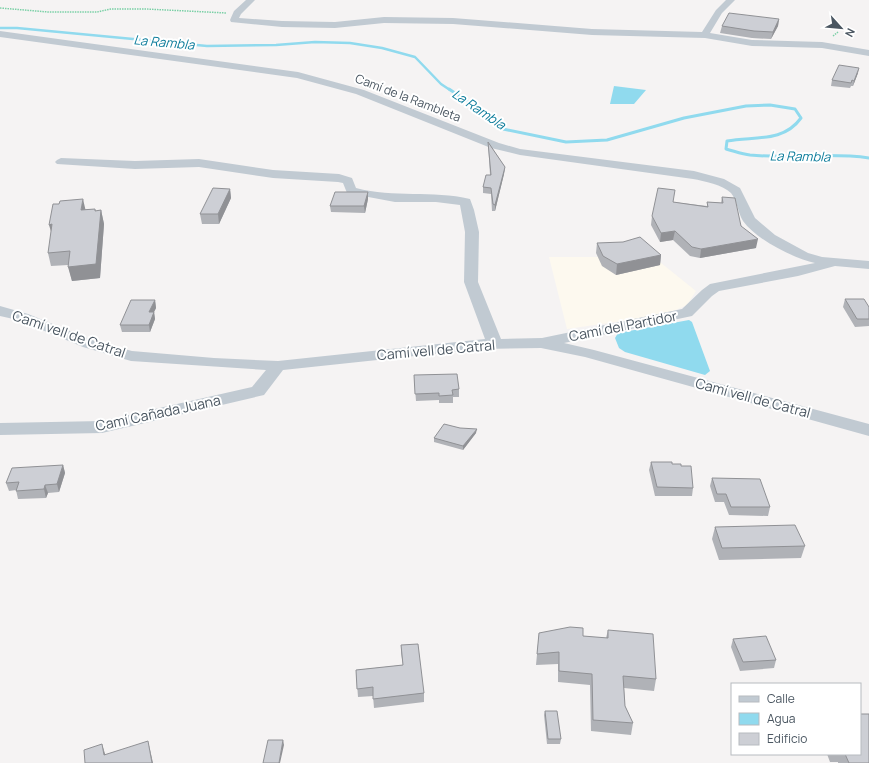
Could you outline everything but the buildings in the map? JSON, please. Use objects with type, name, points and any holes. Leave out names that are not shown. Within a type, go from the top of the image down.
[{"type":"street","points":[[251,0],[237,13],[234,20],[282,24],[335,25],[384,20],[453,21],[592,32],[705,35],[752,43],[822,45],[869,53]]},
{"type":"street","points":[[705,35],[719,12],[731,0]]},
{"type":"street","name":"Camí de la Rambleta","points":[[0,34],[298,75],[360,92],[495,146],[526,152],[694,175],[720,182],[736,191],[749,220],[770,238],[803,256],[822,262],[869,265]]},
{"type":"street","points":[[61,162],[135,165],[198,164],[273,174],[339,178],[348,180],[351,190],[362,193],[395,198],[436,198],[465,202],[472,232],[471,282],[495,344]]},
{"type":"street","name":"Camí del Partidor","points":[[541,343],[687,313],[696,307],[707,291],[715,287],[798,272],[835,263]]},
{"type":"street","name":"Camí vell de Catral","points":[[0,311],[23,317],[89,344],[131,356],[214,363],[278,366],[495,344],[541,343],[595,355],[869,430]]},
{"type":"street","name":"Camí Cañada Juana","points":[[0,429],[102,427],[258,391],[278,366]]},
{"type":"path","points":[[0,8],[48,12],[97,12],[111,9],[146,9],[237,13]]},
{"type":"shaded area","points":[[645,250],[696,291],[687,305],[664,315],[567,329],[549,257],[606,257]]},
{"type":"water","points":[[614,86],[646,90],[634,104],[610,104]]},
{"type":"water","points":[[689,320],[692,322],[710,371],[705,375],[625,352],[619,348],[615,338],[618,333]]},
{"type":"waterway","name":"La Rambla","points":[[0,28],[17,28],[207,46],[276,45],[315,42],[350,43],[382,48],[415,57],[441,84],[450,90]]},
{"type":"waterway","name":"La Rambla","points":[[449,89],[489,116],[503,129],[566,142],[607,140],[684,118],[746,106],[770,105],[795,109],[801,118],[794,126],[786,131],[767,137],[727,141],[726,149],[747,155],[854,156],[869,158]]}]
